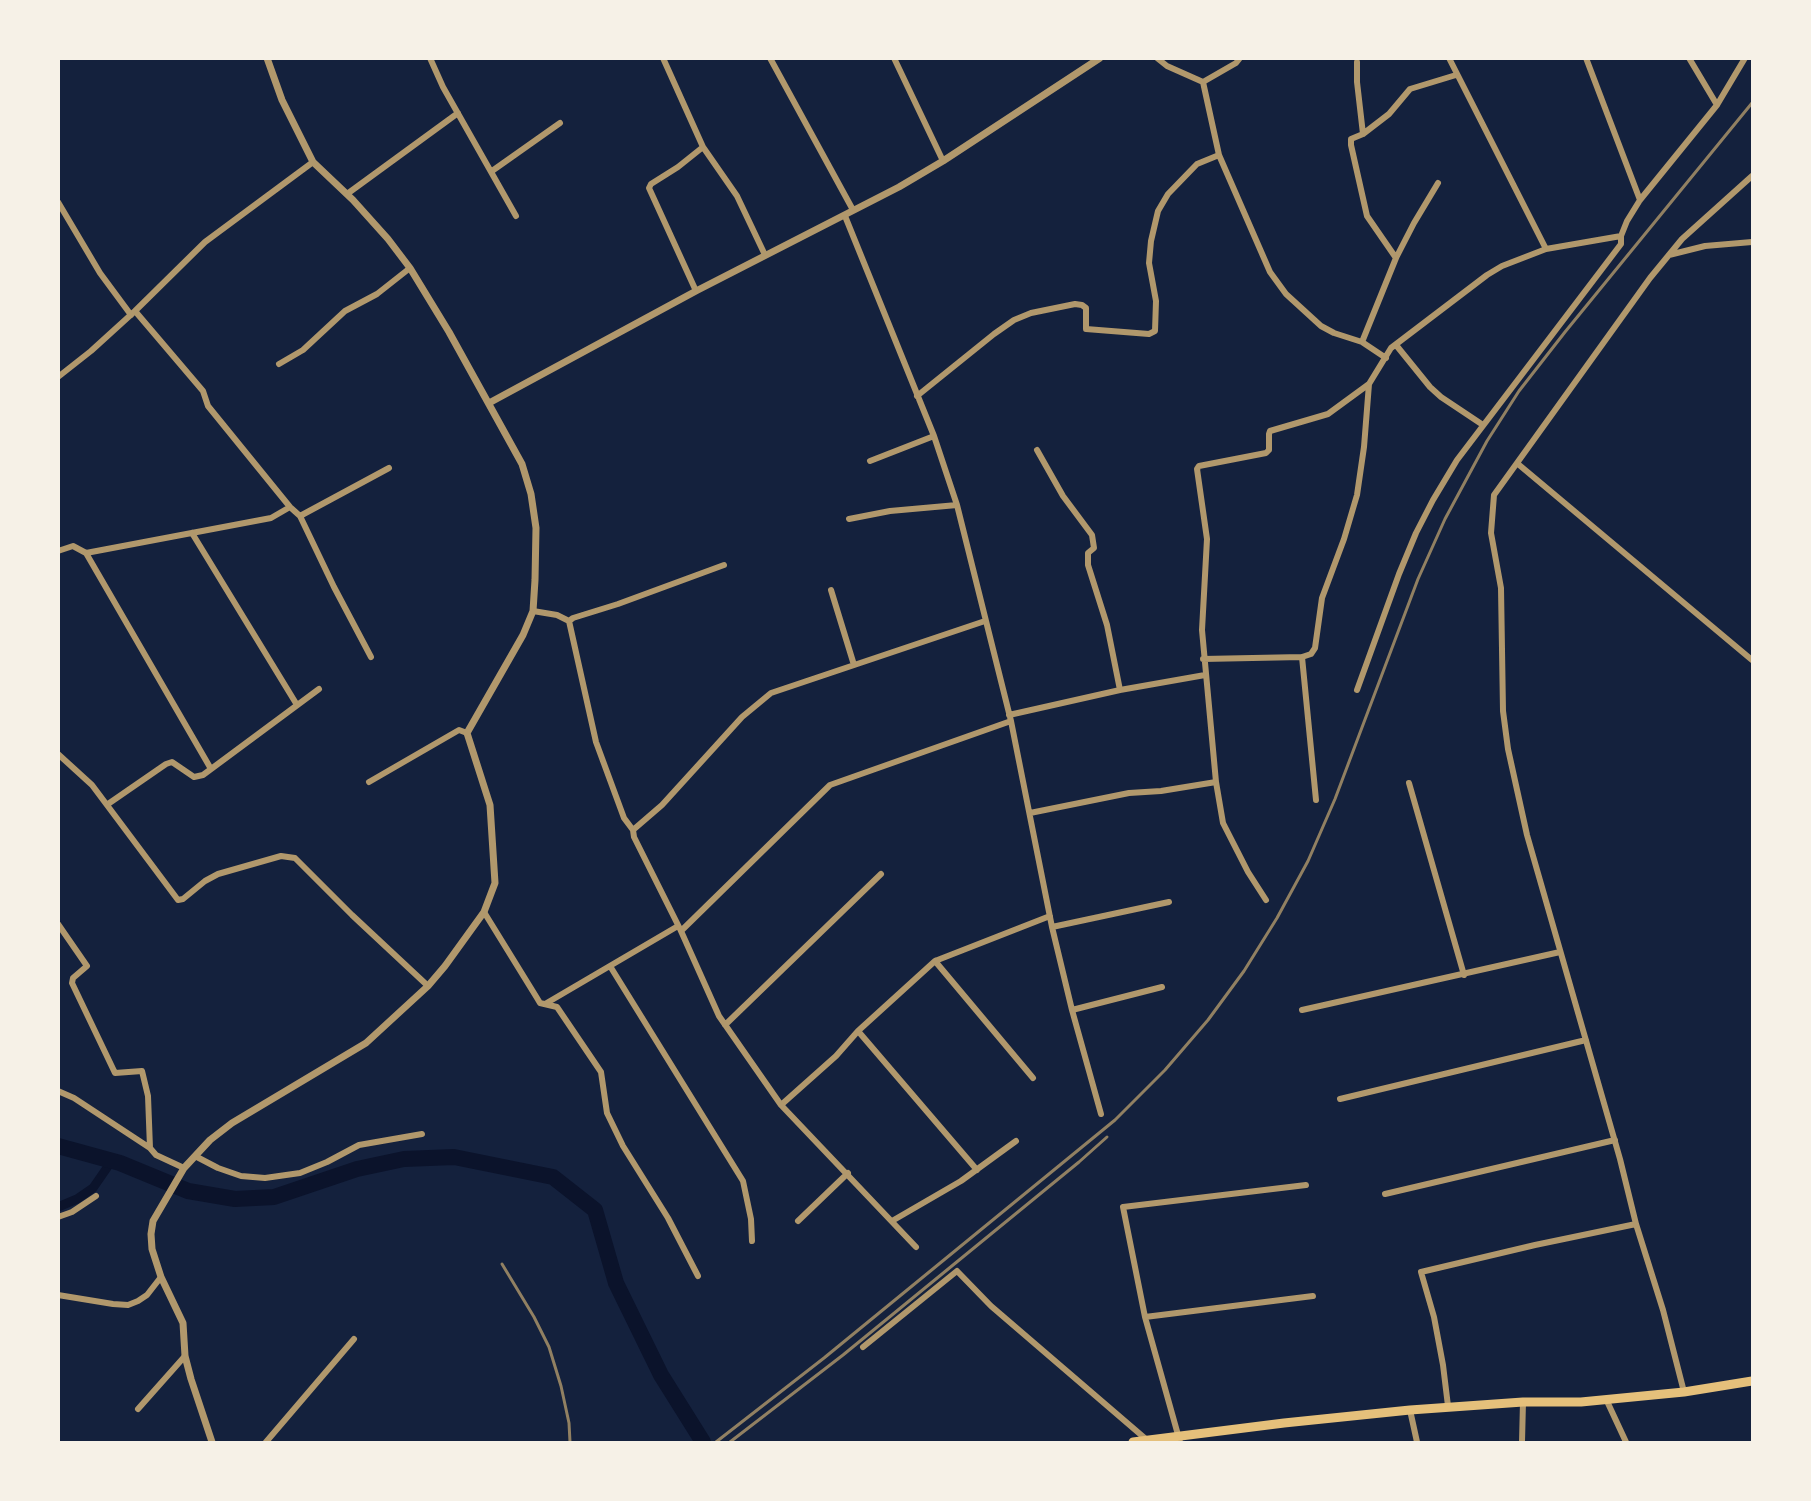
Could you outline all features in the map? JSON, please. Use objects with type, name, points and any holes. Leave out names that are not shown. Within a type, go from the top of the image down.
[{"type":"main road","points":[[1133,1443],[1410,1410],[1523,1402],[1581,1402],[1683,1392],[1752,1381]]},
{"type":"street","points":[[213,1443],[190,1378],[185,1356],[183,1323],[161,1277],[152,1249],[153,1221],[184,1168],[210,1140],[232,1123],[366,1043],[428,986],[484,912],[495,883],[490,805],[467,733],[523,634],[532,611],[536,528],[531,494],[522,464],[449,332],[410,268],[388,239],[347,194],[313,162],[282,100],[267,58]]},
{"type":"street","points":[[430,58],[516,216]]},
{"type":"street","points":[[663,58],[703,147],[737,196],[765,255]]},
{"type":"street","points":[[770,58],[853,210]]},
{"type":"street","points":[[894,58],[943,161]]},
{"type":"street","points":[[489,404],[696,291],[898,187],[943,161],[1100,58]]},
{"type":"street","points":[[1157,58],[1167,66],[1203,82]]},
{"type":"street","points":[[1203,82],[1236,63],[1240,58]]},
{"type":"street","points":[[1449,58],[1546,249]]},
{"type":"street","points":[[1586,58],[1640,200]]},
{"type":"street","points":[[1689,58],[1717,105]]},
{"type":"street","points":[[1357,690],[1416,533],[1457,460],[1621,244],[1621,236],[1627,221],[1640,200],[1717,105],[1745,58]]},
{"type":"street","points":[[1357,62],[1363,134]]},
{"type":"street","points":[[1396,258],[1367,216],[1351,144],[1352,139],[1363,134],[1389,114],[1410,89],[1456,75]]},
{"type":"street","points":[[1203,82],[1219,155],[1270,272],[1286,294],[1321,326],[1350,340],[1362,342],[1386,358]]},
{"type":"street","points":[[347,194],[458,113]]},
{"type":"street","points":[[492,171],[560,123]]},
{"type":"street","points":[[696,291],[649,188],[651,184],[678,167],[703,147]]},
{"type":"street","points":[[917,396],[994,334],[1014,320],[1031,313],[1075,304],[1082,305],[1086,308],[1086,329],[1149,334],[1155,331],[1156,301],[1149,263],[1158,211],[1168,194],[1197,164],[1219,155]]},
{"type":"street","points":[[58,377],[133,313],[205,242],[313,162]]},
{"type":"street","points":[[1683,1392],[1664,1310],[1636,1224],[1527,836],[1508,749],[1503,711],[1501,588],[1491,533],[1494,495],[1668,255],[1682,239],[1752,176]]},
{"type":"street","points":[[1362,342],[1396,258],[1438,183]]},
{"type":"street","points":[[58,202],[100,273],[203,391],[208,406],[290,507],[300,516],[371,657]]},
{"type":"street","points":[[845,216],[934,436],[957,505],[1010,718],[1052,927],[1101,1114]]},
{"type":"street","points":[[1266,900],[1248,872],[1223,823],[1216,782],[1203,659],[1202,630],[1208,539],[1197,469],[1199,465],[1266,453],[1269,450],[1270,431],[1328,414],[1370,384],[1391,348],[1502,266],[1546,249],[1621,236]]},
{"type":"street","points":[[1668,255],[1705,246],[1752,242]]},
{"type":"street","points":[[279,364],[303,350],[345,311],[376,294],[410,268]]},
{"type":"street","points":[[1396,345],[1430,387],[1483,425]]},
{"type":"street","points":[[1203,659],[1302,657],[1311,654],[1315,648],[1322,598],[1344,539],[1357,495],[1370,384]]},
{"type":"street","points":[[870,461],[934,436]]},
{"type":"street","points":[[1037,450],[1063,496],[1092,535],[1094,548],[1088,553],[1088,565],[1107,625],[1120,690]]},
{"type":"street","points":[[1518,464],[1752,660]]},
{"type":"street","points":[[300,516],[389,468]]},
{"type":"street","points":[[849,519],[957,505]]},
{"type":"street","points":[[86,553],[271,518],[290,507]]},
{"type":"street","points":[[192,533],[297,705]]},
{"type":"street","points":[[58,550],[73,546],[86,553],[211,769]]},
{"type":"street","points":[[569,621],[724,565]]},
{"type":"street","points":[[831,591],[854,665]]},
{"type":"street","points":[[532,611],[557,615],[569,621]]},
{"type":"street","points":[[569,621],[596,742],[624,818],[633,830],[634,837],[680,929],[718,1016],[781,1105],[916,1247]]},
{"type":"street","points":[[633,830],[662,805],[742,717],[771,693],[985,621]]},
{"type":"street","points":[[1302,657],[1316,800]]},
{"type":"street","points":[[545,1004],[680,929],[830,786],[1010,718],[1120,690],[1205,675]]},
{"type":"street","points":[[108,804],[172,762],[194,777],[203,775],[319,689]]},
{"type":"street","points":[[369,782],[459,730],[467,733]]},
{"type":"street","points":[[58,754],[92,785],[108,804],[178,900],[183,899],[205,881],[226,871],[281,856],[295,858],[428,986]]},
{"type":"street","points":[[1030,813],[1129,793],[1161,791],[1216,782]]},
{"type":"street","points":[[1409,783],[1464,975]]},
{"type":"street","points":[[725,1025],[881,874]]},
{"type":"street","points":[[1052,927],[1169,902]]},
{"type":"street","points":[[484,912],[540,1003],[557,1007],[601,1072],[607,1113],[623,1146],[668,1218],[698,1276]]},
{"type":"street","points":[[781,1105],[836,1056],[858,1031],[934,961],[1050,916]]},
{"type":"street","points":[[58,924],[87,966],[73,978],[72,983],[115,1073],[142,1071],[148,1096],[150,1148]]},
{"type":"street","points":[[1302,1010],[1560,952]]},
{"type":"street","points":[[934,961],[1034,1078]]},
{"type":"street","points":[[610,966],[743,1181],[752,1219],[752,1241]]},
{"type":"street","points":[[1072,1010],[1162,987]]},
{"type":"street","points":[[858,1031],[977,1170]]},
{"type":"street","points":[[1340,1099],[1586,1040]]},
{"type":"street","points":[[58,1091],[74,1098],[150,1148],[156,1155],[184,1168]]},
{"type":"street","points":[[195,1156],[218,1168],[241,1176],[265,1178],[300,1173],[359,1145],[422,1134]]},
{"type":"street","points":[[1384,1194],[1614,1140]]},
{"type":"street","points":[[892,1221],[939,1195],[1016,1141]]},
{"type":"street","points":[[798,1221],[848,1173]]},
{"type":"street","points":[[1178,1439],[1145,1317],[1123,1207],[1306,1185]]},
{"type":"street","points":[[58,1216],[72,1212],[96,1196]]},
{"type":"street","points":[[1448,1407],[1434,1317],[1420,1272],[1636,1224]]},
{"type":"street","points":[[863,1347],[957,1271],[991,1306],[1147,1440]]},
{"type":"street","points":[[58,1295],[128,1305],[138,1302],[147,1295],[161,1277]]},
{"type":"street","points":[[1145,1317],[1313,1296]]},
{"type":"street","points":[[266,1443],[354,1339]]},
{"type":"street","points":[[138,1409],[185,1356]]},
{"type":"street","points":[[1606,1399],[1626,1443]]},
{"type":"street","points":[[1522,1443],[1523,1402]]},
{"type":"street","points":[[1410,1410],[1417,1443]]},
{"type":"waterway","points":[[58,1146],[120,1163],[188,1191],[235,1199],[274,1197],[357,1169],[404,1159],[454,1157],[553,1177],[595,1210],[616,1283],[661,1375],[703,1442]]},
{"type":"waterway","points":[[58,1207],[77,1199],[93,1188],[111,1162]]},
{"type":"railway","points":[[716,1442],[824,1358],[1115,1120],[1165,1070],[1208,1020],[1244,971],[1277,918],[1308,861],[1335,799],[1418,579],[1445,519],[1487,441],[1519,391],[1565,332],[1752,103]]},
{"type":"railway","points":[[730,1442],[843,1355],[1107,1137]]},
{"type":"railway","points":[[502,1264],[549,1347],[561,1386],[569,1423],[570,1442]]}]
